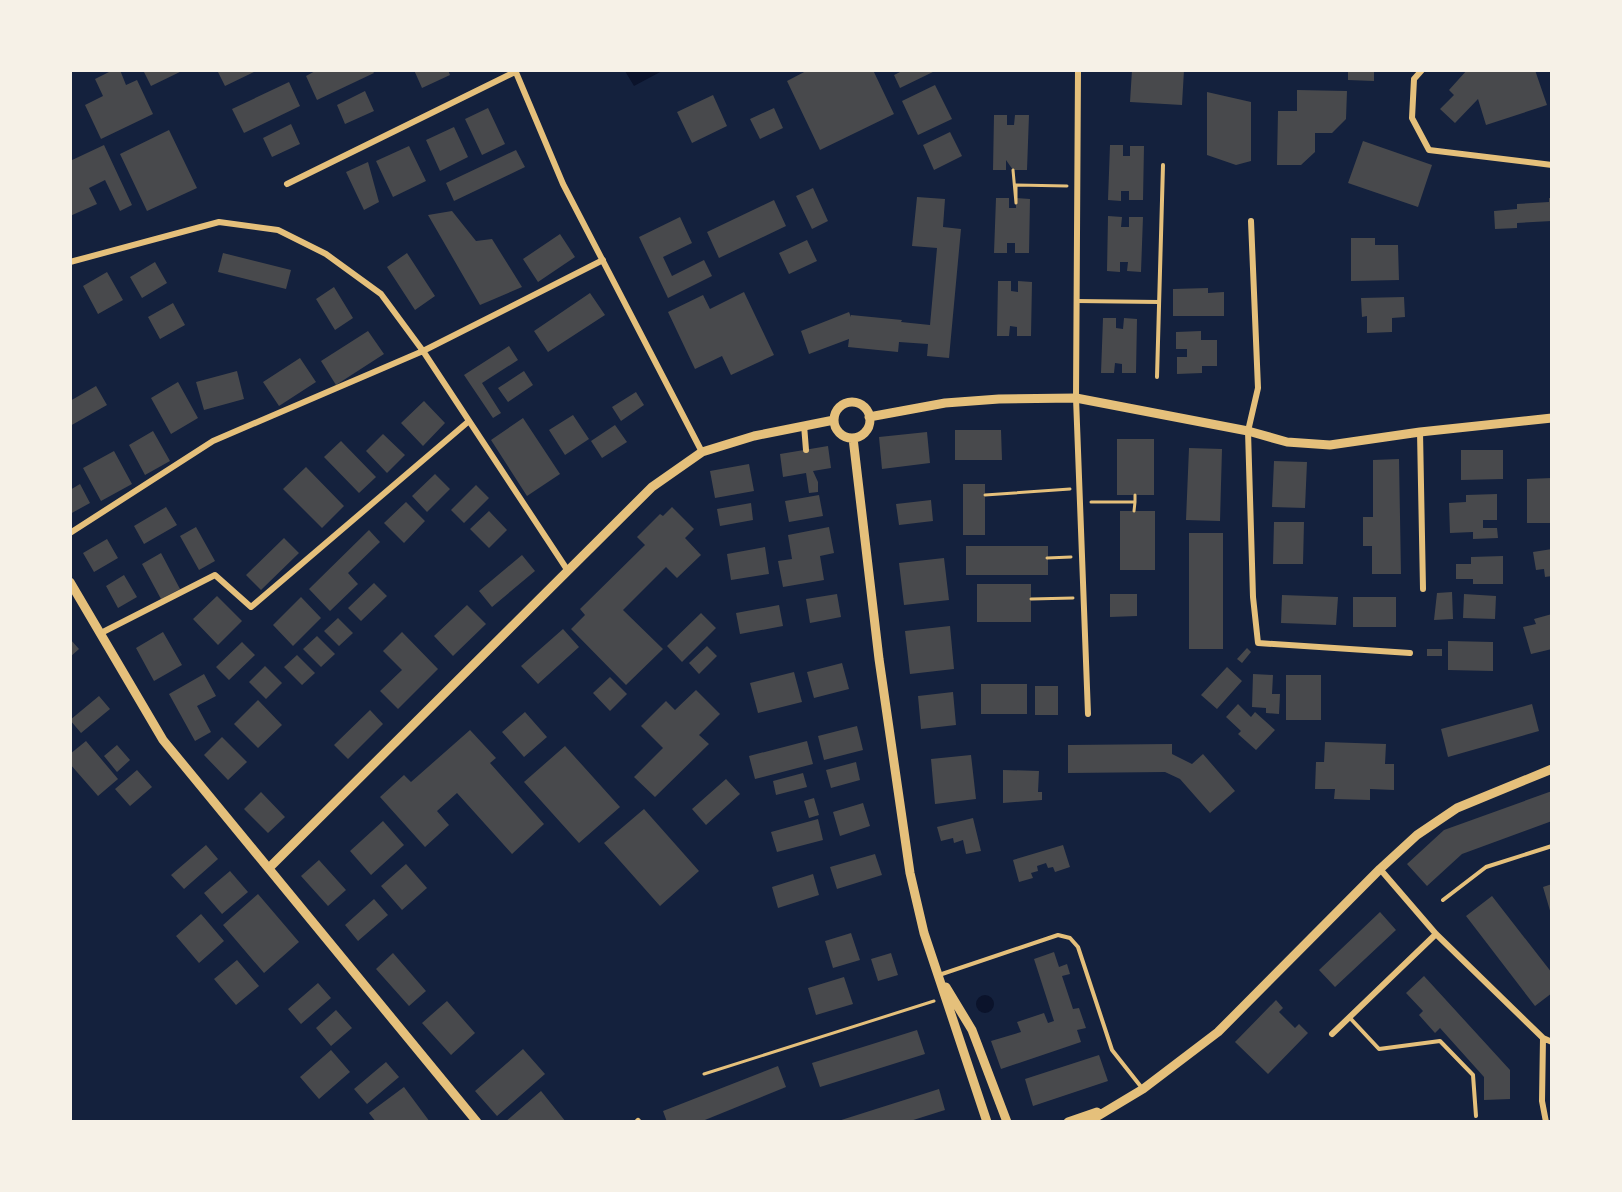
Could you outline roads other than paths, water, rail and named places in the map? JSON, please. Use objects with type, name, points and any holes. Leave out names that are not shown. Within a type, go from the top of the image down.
[{"type":"street","points":[[1078,70],[1076,398],[1088,714]]},
{"type":"street","points":[[1422,70],[1414,79],[1413,118],[1429,150],[1551,165]]},
{"type":"street","points":[[287,184],[515,71],[559,175],[702,452]]},
{"type":"street","points":[[1251,221],[1258,388],[1248,431],[1252,597],[1258,643],[1410,653]]},
{"type":"street","points":[[70,262],[219,222],[278,230],[326,254],[381,294],[423,351],[568,571]]},
{"type":"street","points":[[70,533],[213,441],[423,351],[603,260]]},
{"type":"street","points":[[869,417],[945,403],[999,399],[1076,398],[1248,431],[1287,442],[1330,445],[1420,432],[1551,418]]},
{"type":"street","points":[[848,402],[862,405],[869,417],[866,431],[853,438],[838,431],[834,420],[839,407],[848,402]]},
{"type":"street","points":[[269,868],[652,487],[702,452],[754,436],[834,420]]},
{"type":"street","points":[[101,633],[215,575],[251,607],[469,421]]},
{"type":"street","points":[[804,425],[806,450]]},
{"type":"street","points":[[1420,432],[1423,590]]},
{"type":"street","points":[[853,438],[879,659],[910,873],[924,933],[987,1122]]},
{"type":"street","points":[[70,582],[163,740],[477,1122]]},
{"type":"street","points":[[1068,1122],[1105,1109],[1143,1089],[1218,1032],[1380,869],[1417,835],[1457,808],[1551,768]]},
{"type":"street","points":[[1380,869],[1436,934],[1543,1038],[1551,1042]]},
{"type":"street","points":[[1332,1034],[1436,934]]},
{"type":"street","points":[[938,975],[972,1030],[1007,1122]]},
{"type":"street","points":[[1543,1038],[1542,1101],[1546,1122]]},
{"type":"street","points":[[1088,1122],[1105,1109]]},
{"type":"lane","points":[[1157,377],[1163,165]]},
{"type":"lane","points":[[1076,301],[1159,302]]},
{"type":"lane","points":[[1443,900],[1486,867],[1551,846]]},
{"type":"lane","points":[[938,975],[1058,934],[1070,938],[1078,947],[1112,1050],[1143,1089]]},
{"type":"lane","points":[[1350,1017],[1379,1049],[1440,1041],[1473,1075],[1476,1116]]},
{"type":"water","points":[[625,71],[662,71],[634,86]]},
{"type":"water","points":[[981,995],[989,995],[994,1000],[992,1011],[981,1013],[976,1008],[976,1000]]}]
